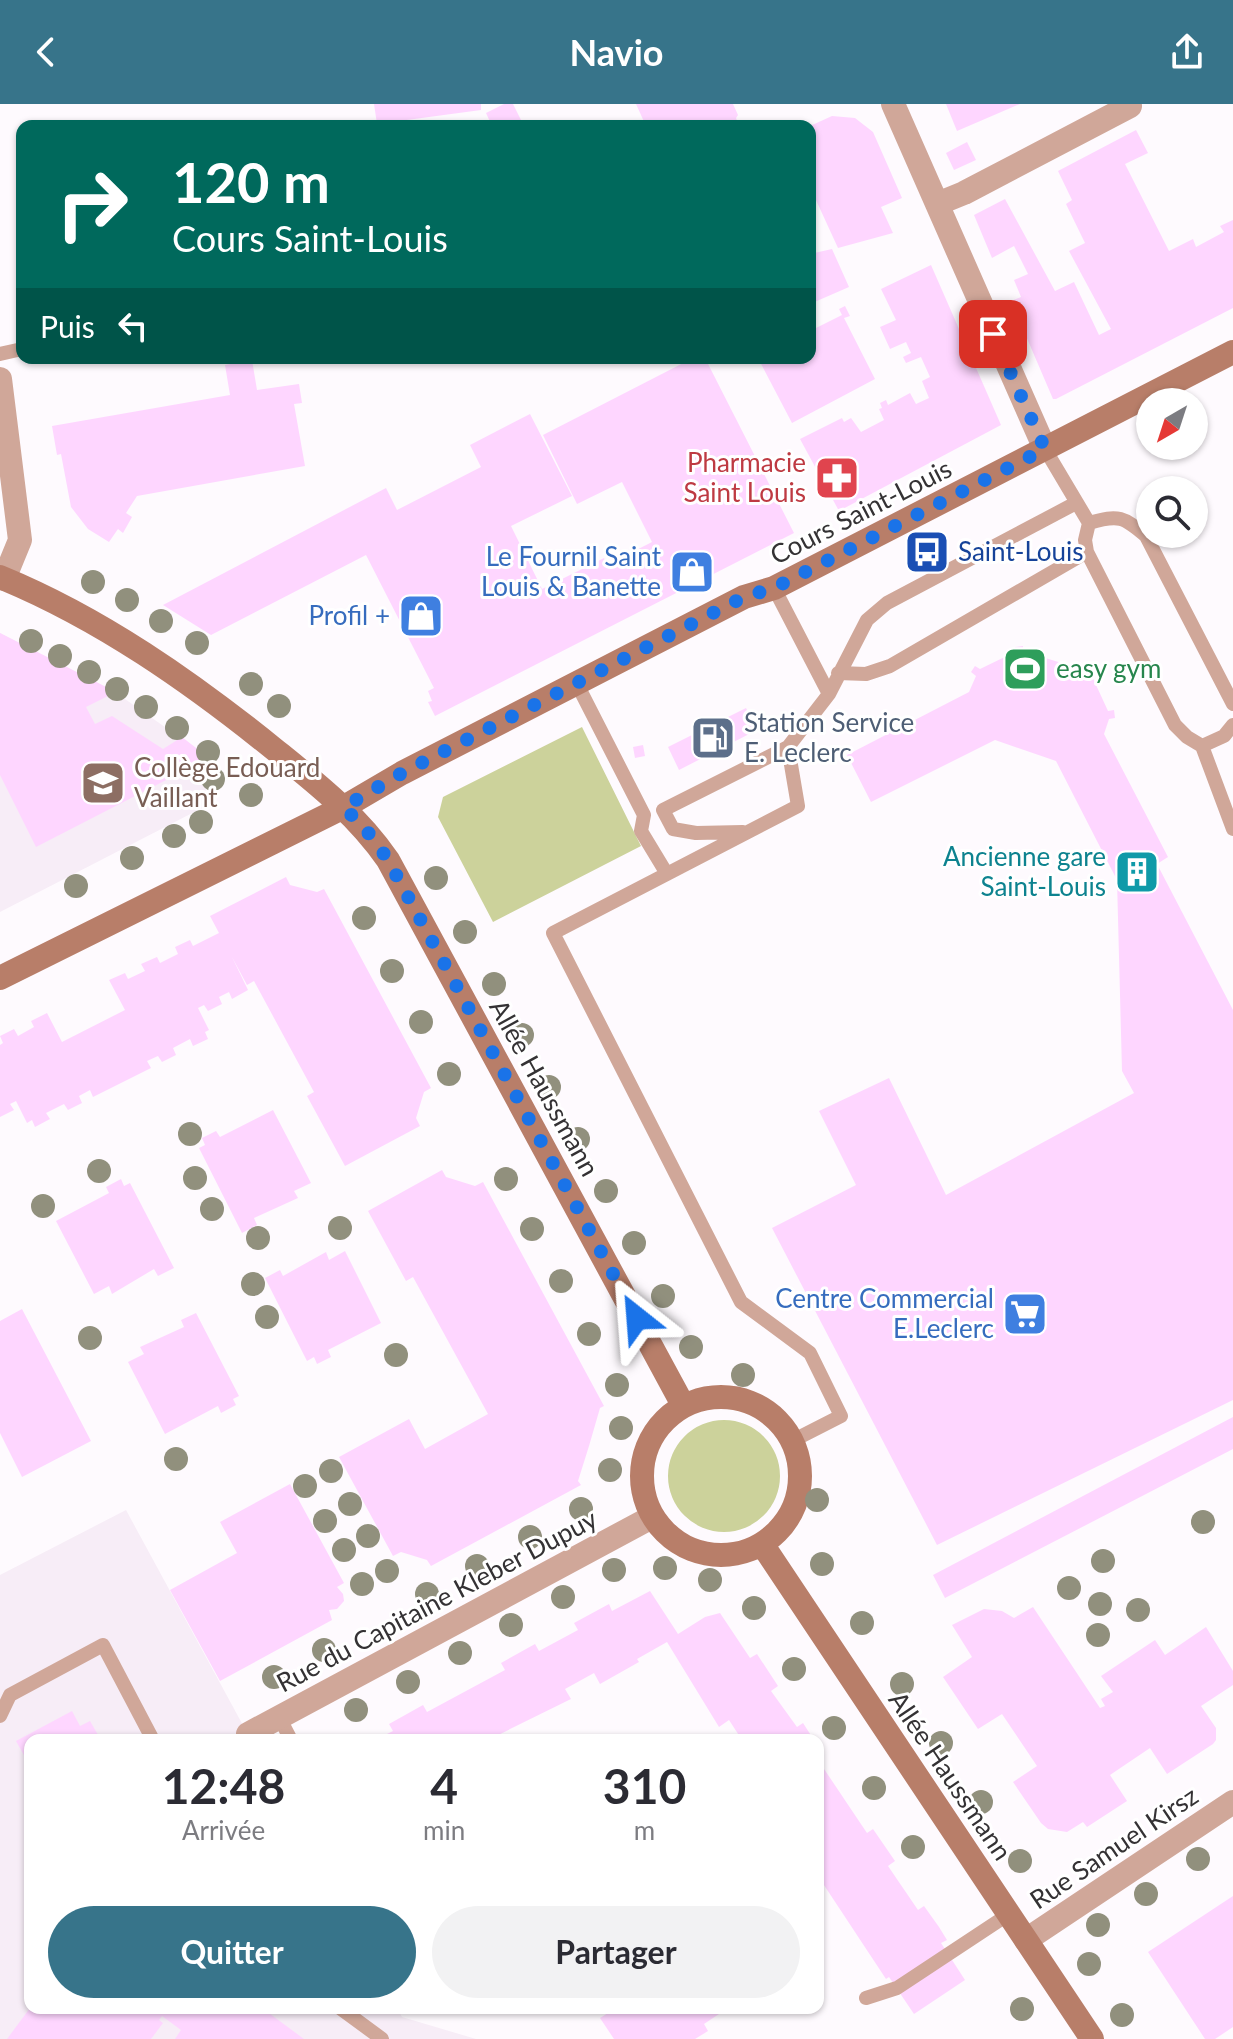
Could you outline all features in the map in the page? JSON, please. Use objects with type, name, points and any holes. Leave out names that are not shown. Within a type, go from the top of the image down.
[{"type":"street","points":[[893,104],[1045,449]]},
{"type":"street","points":[[937,204],[964,193],[1131,105]]},
{"type":"street","name":"Cours Saint-Louis","points":[[0,978],[344,807],[402,773],[744,597],[774,588],[1233,352]]},
{"type":"street","points":[[0,379],[20,540],[2,578]]},
{"type":"street","name":"Allée Haussmann","points":[[2,578],[151,657],[239,720],[344,807],[373,838],[388,860],[683,1405]]},
{"type":"street","points":[[708,1397],[733,1397],[758,1405],[779,1421],[792,1441],[800,1465],[799,1488],[793,1510],[780,1529],[762,1544],[739,1553],[714,1555],[690,1549],[669,1536],[652,1517],[643,1493],[641,1467],[648,1442],[662,1421],[683,1405],[708,1397]]},
{"type":"street","name":"Rue du Capitaine Kleber Dupuy","points":[[248,1734],[652,1517]]},
{"type":"street","name":"Allée Haussmann","points":[[762,1544],[1092,2039]]},
{"type":"street","name":"Rue Samuel Kirsz","points":[[1026,1940],[1233,1802]]},
{"type":"lane","points":[[1045,449],[1089,523],[1085,540],[1087,552],[1175,725],[1202,746],[1233,829]]},
{"type":"lane","points":[[747,832],[696,833],[673,829],[663,810],[788,747],[829,694],[867,620],[887,603],[1076,503]]},
{"type":"lane","points":[[1089,523],[1107,517],[1126,518],[1146,536],[1233,704]]},
{"type":"lane","points":[[838,673],[866,674],[890,666],[1087,552]]},
{"type":"lane","points":[[774,588],[829,694]]},
{"type":"lane","points":[[577,684],[644,815],[641,831],[667,874]]},
{"type":"lane","points":[[1202,746],[1230,733]]},
{"type":"lane","points":[[788,747],[798,806],[553,933],[741,1302],[810,1353],[841,1416],[792,1441]]},
{"type":"lane","points":[[0,1716],[10,1695],[103,1645],[150,1734]]},
{"type":"lane","points":[[279,1717],[288,1734]]},
{"type":"lane","points":[[866,1998],[897,1988],[1009,1914]]},
{"type":"lane","points":[[348,2014],[382,2039]]},
{"type":"shaded area","name":"Collège Edouard Vaillant","points":[[0,633],[115,692],[209,758],[204,807],[0,912]]},
{"type":"shaded area","points":[[126,1510],[248,1734],[24,1734],[24,2014],[400,2014],[476,2039],[0,2039],[0,1575]]},
{"type":"green space","points":[[582,727],[641,846],[493,922],[438,817],[443,797]]},
{"type":"green space","points":[[724,1420],[746,1424],[764,1436],[776,1454],[780,1476],[776,1498],[764,1516],[746,1528],[724,1532],[702,1528],[684,1516],[672,1498],[668,1476],[672,1454],[684,1436],[702,1424]]},
{"type":"building","points":[[374,104],[481,104],[481,110],[407,120],[376,120]]},
{"type":"building","points":[[504,104],[513,104],[521,120],[489,120],[486,113]]},
{"type":"building","points":[[636,104],[733,104],[738,115],[737,120],[643,120]]},
{"type":"building","points":[[946,104],[1020,104],[957,131]]},
{"type":"building","points":[[832,116],[855,118],[873,132],[902,198],[881,207],[893,233],[838,248],[816,200],[816,123]]},
{"type":"building","points":[[1136,130],[1148,153],[1125,164],[1169,251],[1193,239],[1196,247],[1224,232],[1220,226],[1233,220],[1233,308],[1053,399],[1011,301],[1021,297],[1014,280],[1028,274],[1014,246],[992,258],[974,215],[1005,199],[1055,291],[1074,282],[1099,335],[1111,329],[1069,251],[1085,243],[1066,204],[1072,200],[1058,171]]},
{"type":"building","points":[[967,142],[976,160],[954,170],[946,153]]},
{"type":"building","points":[[832,249],[849,287],[816,301],[816,253]]},
{"type":"building","points":[[931,265],[1001,425],[839,511],[800,439],[842,418],[844,422],[851,418],[861,432],[884,420],[879,409],[882,408],[880,403],[886,400],[888,405],[910,393],[916,404],[929,398],[922,381],[930,377],[921,357],[906,363],[903,357],[911,353],[906,342],[890,349],[880,327],[896,320],[881,289]]},
{"type":"building","points":[[845,306],[850,316],[844,318],[875,379],[792,423],[761,364],[816,364],[816,328],[842,315],[839,309]]},
{"type":"building","points":[[253,364],[257,390],[299,384],[302,403],[294,404],[305,466],[137,496],[126,513],[132,517],[123,533],[118,529],[109,542],[88,529],[71,507],[52,426],[230,395],[225,365]]},
{"type":"building","points":[[681,364],[708,364],[794,533],[435,716],[428,702],[432,701],[428,691],[434,688],[366,555],[211,635],[163,605],[386,488],[397,510],[481,467],[470,445],[530,414],[572,496],[511,526],[542,589],[604,558],[607,565],[652,542],[622,482],[577,504],[543,435]]},
{"type":"building","name":"Collège Edouard Vaillant","points":[[0,633],[116,692],[86,707],[95,724],[112,716],[163,749],[182,737],[209,758],[36,847],[0,775]]},
{"type":"building","name":"Centre Commercial E.Leclerc","points":[[1023,646],[1023,651],[1084,670],[1086,666],[1094,671],[1091,674],[1108,711],[1114,710],[1115,718],[1109,719],[1104,734],[1168,857],[1157,864],[1233,1010],[1233,1400],[937,1545],[772,1228],[856,1185],[819,1111],[889,1078],[946,1195],[1134,1093],[1122,1071],[1117,880],[1056,761],[995,740],[871,802],[847,755],[969,692],[976,676],[971,672],[975,666],[980,669],[1015,652],[1015,647]]},
{"type":"building","name":"Station Service E. Leclerc","points":[[746,708],[757,730],[679,770],[668,747]]},
{"type":"building","points":[[643,745],[645,756],[635,758],[633,747]]},
{"type":"building","points":[[286,877],[290,885],[317,892],[324,889],[431,1088],[424,1092],[416,1118],[420,1126],[345,1166],[307,1096],[314,1092],[254,981],[247,985],[232,957],[248,990],[232,999],[229,992],[219,997],[222,1004],[208,1011],[204,1005],[198,1008],[209,1030],[205,1032],[208,1039],[193,1046],[190,1039],[173,1048],[176,1055],[162,1062],[158,1056],[147,1061],[151,1068],[93,1097],[90,1090],[79,1096],[82,1103],[68,1110],[64,1104],[46,1113],[50,1119],[35,1127],[32,1120],[27,1123],[16,1101],[10,1104],[14,1110],[0,1117],[0,1045],[3,1043],[0,1036],[14,1029],[18,1036],[34,1027],[31,1021],[47,1013],[62,1042],[125,1010],[109,980],[125,973],[128,979],[145,971],[141,964],[157,957],[160,963],[178,954],[175,947],[190,940],[193,946],[219,933],[210,916]]},
{"type":"building","points":[[273,1110],[311,1183],[294,1191],[298,1198],[254,1218],[257,1225],[242,1233],[199,1148],[205,1145],[202,1138],[216,1131],[220,1137]]},
{"type":"building","points":[[442,1170],[446,1177],[475,1186],[483,1182],[604,1406],[600,1408],[578,1481],[581,1485],[431,1566],[427,1560],[401,1552],[393,1556],[339,1457],[409,1419],[425,1449],[488,1414],[413,1277],[406,1281],[368,1211]]},
{"type":"building","points":[[121,1179],[124,1186],[130,1183],[174,1268],[158,1276],[154,1269],[112,1294],[109,1286],[94,1294],[56,1221],[109,1193],[106,1187]]},
{"type":"building","points":[[345,1251],[381,1323],[328,1350],[331,1357],[317,1364],[314,1357],[307,1361],[265,1278],[280,1270],[283,1276],[326,1252],[329,1260]]},
{"type":"building","points":[[22,1309],[91,1441],[22,1477],[0,1433],[0,1321]]},
{"type":"building","points":[[196,1313],[239,1396],[233,1399],[236,1405],[221,1413],[218,1406],[165,1434],[128,1362],[144,1354],[140,1347],[184,1327],[181,1320]]},
{"type":"building","points":[[1233,1417],[1233,1449],[945,1598],[933,1575]]},
{"type":"building","points":[[290,1484],[344,1583],[337,1587],[344,1601],[337,1609],[329,1610],[332,1620],[220,1681],[170,1590],[237,1553],[220,1522]]},
{"type":"building","points":[[650,1591],[678,1634],[705,1617],[720,1613],[750,1658],[757,1654],[778,1686],[771,1691],[797,1727],[803,1723],[810,1734],[738,1734],[729,1720],[719,1727],[667,1642],[600,1684],[594,1673],[565,1689],[571,1699],[500,1734],[387,1734],[393,1731],[389,1724],[423,1705],[427,1712],[505,1670],[501,1663],[535,1644],[539,1651],[578,1630],[574,1623],[609,1604],[612,1611]]},
{"type":"building","points":[[1033,1607],[1100,1708],[1105,1706],[1101,1699],[1113,1692],[1101,1676],[1155,1640],[1165,1655],[1206,1627],[1233,1671],[1233,1685],[1201,1706],[1216,1728],[1213,1744],[1167,1774],[1150,1748],[1110,1775],[1127,1801],[1087,1827],[1083,1822],[1067,1832],[1048,1829],[1041,1823],[1013,1782],[1037,1766],[1002,1714],[978,1729],[943,1677],[972,1657],[952,1625],[984,1609],[1002,1611],[1014,1618]]},
{"type":"building","points":[[72,1711],[80,1726],[90,1721],[98,1734],[29,1734]]},
{"type":"building","points":[[24,1737],[24,1755],[16,1741]]},
{"type":"building","points":[[824,1769],[867,1833],[873,1829],[895,1861],[888,1866],[918,1910],[924,1906],[939,1927],[947,1940],[941,1943],[965,1980],[914,2014],[889,1977],[886,1979],[824,1885]]},
{"type":"building","points":[[1233,1896],[1233,2027],[1215,2039],[1205,2039],[1148,1952]]},
{"type":"building","points":[[26,2014],[270,2014],[304,2039],[175,2039],[181,2030],[162,2016],[159,2020],[163,2023],[151,2039],[7,2039]]},
{"type":"building","points":[[606,2014],[719,2014],[704,2024],[708,2031],[695,2039],[614,2039],[600,2018]]},
{"type":"place","name":"Pharmacie Saint Louis","points":[[837,478]]},
{"type":"place","name":"Saint-Louis","points":[[927,552]]},
{"type":"place","name":"Le Fournil Saint Louis & Banette","points":[[692,572]]},
{"type":"place","name":"Profil +","points":[[421,616]]},
{"type":"place","name":"easy gym","points":[[1025,669]]},
{"type":"place","name":"Station Service E. Leclerc","points":[[713,738]]},
{"type":"place","name":"Collège Edouard Vaillant","points":[[103,783]]},
{"type":"place","name":"Ancienne gare Saint-Louis","points":[[1137,872]]},
{"type":"place","name":"Centre Commercial E.Leclerc","points":[[1025,1314]]},
{"type":"route","points":[[637,1318],[388,860],[373,838],[344,807],[402,773],[744,597],[774,588],[1045,449],[993,334]]}]
